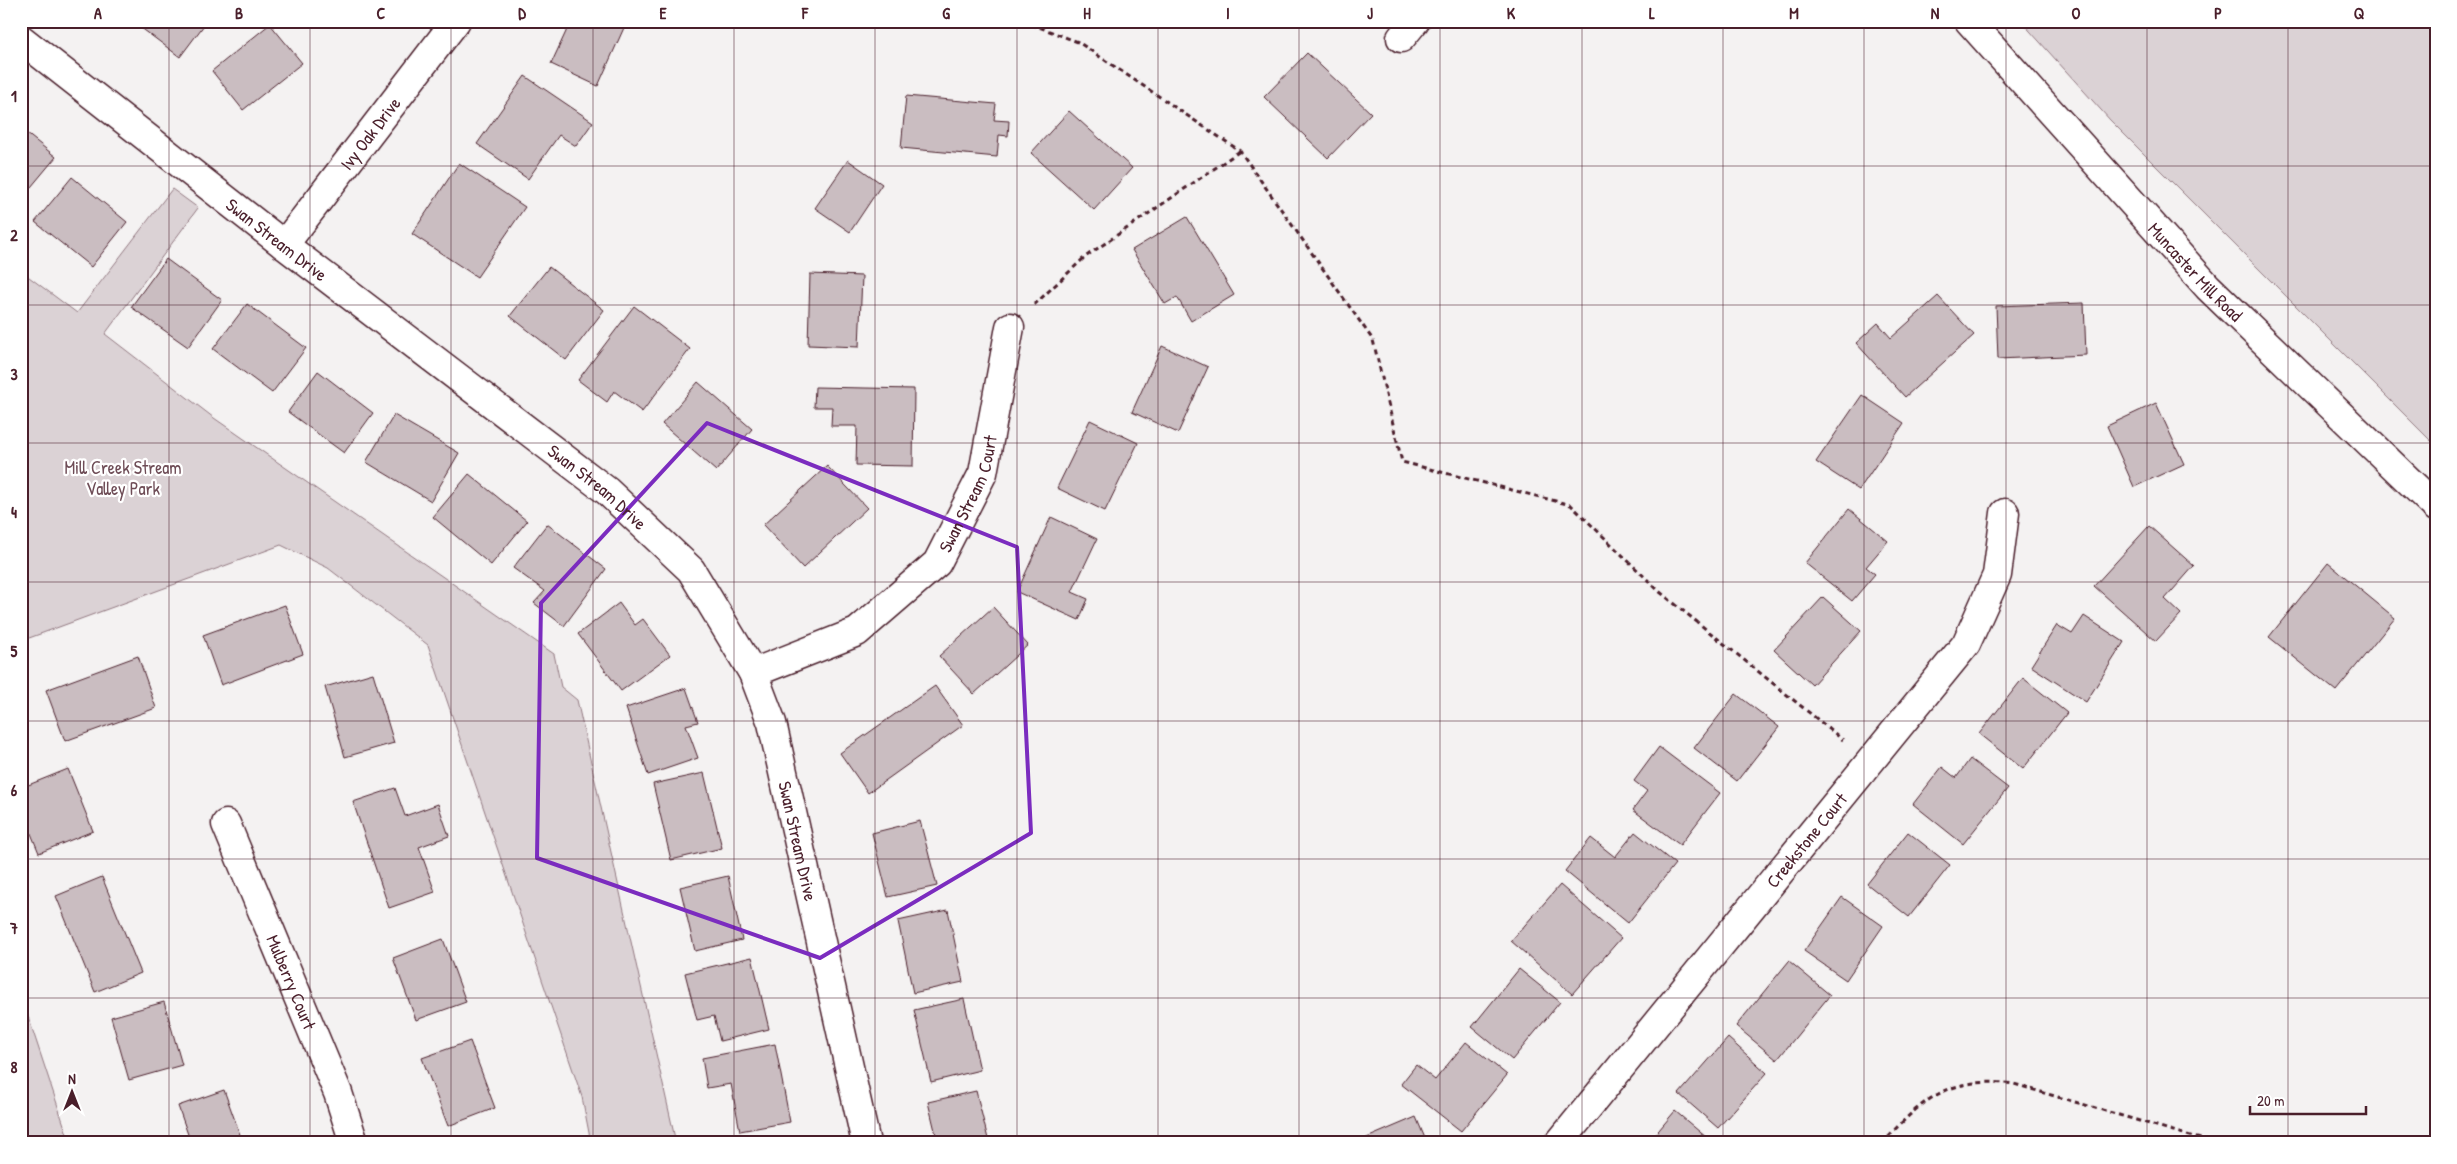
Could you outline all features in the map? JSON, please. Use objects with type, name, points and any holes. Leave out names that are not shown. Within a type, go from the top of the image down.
[{"type":"street","name":"Ivy Oak Drive","points":[[284,244],[456,21]]},
{"type":"street","name":"Muncaster Mill Road","points":[[1969,21],[2208,286],[2436,507]]},
{"type":"street","name":"Swan Stream Drive","points":[[21,40],[614,497],[692,570],[753,673],[772,723],[866,1143]]},
{"type":"street","name":"Swan Stream Court","points":[[753,673],[856,632],[937,563],[983,473],[1010,327]]},
{"type":"street","name":"Creekstone Court","points":[[1559,1143],[1966,644],[1997,575],[2005,514]]},
{"type":"street","name":"Mulberry Court","points":[[226,824],[338,1093],[354,1143]]},
{"type":"path","points":[[1023,21],[1078,42],[1240,151],[1373,340],[1402,462],[1571,505],[1660,592],[1870,762]]},
{"type":"path","points":[[1010,327],[1084,258],[1240,151]]},
{"type":"path","points":[[1882,1143],[1906,1117],[1928,1100],[1958,1084],[1987,1080],[2014,1084],[2214,1143]]},
{"type":"highlighted area","points":[[707,423],[1017,547],[1031,833],[820,958],[537,858],[541,603]]},
{"type":"green space","points":[[2021,21],[2436,21],[2436,446],[2110,120]]},
{"type":"green space","name":"Mill Creek Stream Valley Park","points":[[172,189],[198,208],[105,334],[214,418],[554,654],[561,687],[577,700],[676,1143],[591,1143],[582,1097],[428,645],[328,568],[281,545],[21,641],[21,271],[77,313]]},
{"type":"green space","points":[[21,995],[70,1143],[21,1143]]},
{"type":"building","points":[[132,21],[207,21],[180,57]]},
{"type":"building","points":[[571,21],[627,21],[598,86],[551,64]]},
{"type":"building","points":[[270,24],[302,63],[243,110],[212,71]]},
{"type":"building","points":[[1307,53],[1371,113],[1328,158],[1264,97]]},
{"type":"building","points":[[525,76],[593,122],[576,146],[559,135],[528,179],[477,144]]},
{"type":"building","points":[[906,96],[996,104],[994,120],[1009,121],[1008,136],[999,135],[997,157],[901,148]]},
{"type":"building","points":[[1069,111],[1132,168],[1094,210],[1031,153]]},
{"type":"building","points":[[21,129],[56,157],[21,199]]},
{"type":"building","points":[[848,160],[882,184],[850,232],[815,208]]},
{"type":"building","points":[[459,163],[525,207],[477,277],[412,234]]},
{"type":"building","points":[[72,177],[127,222],[91,267],[35,222]]},
{"type":"building","points":[[1187,217],[1234,295],[1191,321],[1177,297],[1165,304],[1132,250]]},
{"type":"building","points":[[166,259],[222,300],[188,347],[131,307]]},
{"type":"building","points":[[549,267],[604,310],[566,360],[510,316]]},
{"type":"building","points":[[810,274],[862,276],[859,347],[808,345]]},
{"type":"building","points":[[1938,296],[1974,335],[1905,397],[1856,343],[1878,323],[1891,338]]},
{"type":"building","points":[[2084,303],[2086,355],[1998,359],[1996,306]]},
{"type":"building","points":[[247,304],[306,348],[272,393],[213,349]]},
{"type":"building","points":[[634,306],[690,349],[642,412],[614,391],[607,402],[578,380]]},
{"type":"building","points":[[1162,346],[1208,367],[1178,433],[1132,412]]},
{"type":"building","points":[[318,371],[373,413],[344,453],[288,412]]},
{"type":"building","points":[[698,382],[752,429],[716,471],[662,424]]},
{"type":"building","points":[[815,387],[914,389],[913,466],[856,465],[857,426],[831,426],[832,407],[814,407]]},
{"type":"building","points":[[1862,395],[1904,423],[1859,490],[1816,462]]},
{"type":"building","points":[[2156,403],[2184,464],[2134,487],[2107,426]]},
{"type":"building","points":[[394,415],[459,453],[431,501],[366,462]]},
{"type":"building","points":[[1090,420],[1138,443],[1105,511],[1057,488]]},
{"type":"building","points":[[827,466],[867,508],[803,568],[763,525]]},
{"type":"building","points":[[469,474],[527,521],[491,565],[433,517]]},
{"type":"building","points":[[1849,509],[1888,541],[1866,567],[1875,574],[1852,601],[1805,563]]},
{"type":"building","points":[[1051,517],[1097,539],[1072,592],[1088,599],[1079,620],[1017,592]]},
{"type":"building","points":[[547,524],[606,569],[564,626],[534,603],[545,591],[513,568]]},
{"type":"building","points":[[2149,526],[2194,566],[2165,599],[2181,614],[2156,641],[2094,586]]},
{"type":"building","points":[[2328,563],[2395,618],[2336,691],[2269,637]]},
{"type":"building","points":[[1823,597],[1861,631],[1812,685],[1774,650]]},
{"type":"building","points":[[619,603],[635,625],[643,619],[670,655],[621,691],[578,634]]},
{"type":"building","points":[[285,605],[303,654],[221,685],[203,635]]},
{"type":"building","points":[[993,607],[1028,645],[974,694],[939,656]]},
{"type":"building","points":[[2084,616],[2124,642],[2086,702],[2031,666],[2057,625],[2072,634]]},
{"type":"building","points":[[138,656],[156,708],[65,741],[46,690]]},
{"type":"building","points":[[373,673],[394,743],[345,757],[325,687]]},
{"type":"building","points":[[2023,678],[2067,713],[2023,769],[1979,734]]},
{"type":"building","points":[[935,686],[963,725],[868,793],[840,753]]},
{"type":"building","points":[[686,688],[698,722],[686,725],[698,758],[648,775],[626,708]]},
{"type":"building","points":[[1736,694],[1779,727],[1737,781],[1694,748]]},
{"type":"building","points":[[1659,747],[1720,793],[1680,845],[1633,810],[1647,791],[1634,781]]},
{"type":"building","points":[[1970,759],[2008,788],[1963,844],[1913,804],[1942,767],[1956,778]]},
{"type":"building","points":[[68,769],[93,831],[39,853],[21,809],[21,788]]},
{"type":"building","points":[[704,773],[722,848],[671,860],[653,784]]},
{"type":"building","points":[[395,788],[405,816],[438,804],[449,836],[419,847],[435,892],[389,908],[353,802]]},
{"type":"building","points":[[920,821],[937,886],[888,897],[872,833]]},
{"type":"building","points":[[1635,832],[1675,864],[1628,923],[1565,871],[1591,838],[1615,857]]},
{"type":"building","points":[[1908,832],[1950,865],[1909,917],[1867,884]]},
{"type":"building","points":[[728,876],[742,940],[695,951],[680,887]]},
{"type":"building","points":[[102,877],[141,973],[95,992],[56,896]]},
{"type":"building","points":[[1560,885],[1621,938],[1572,994],[1511,941]]},
{"type":"building","points":[[1842,897],[1883,926],[1846,980],[1804,951]]},
{"type":"building","points":[[948,910],[963,982],[913,993],[898,921]]},
{"type":"building","points":[[443,939],[466,1002],[416,1020],[393,958]]},
{"type":"building","points":[[752,957],[769,1029],[720,1041],[714,1016],[697,1020],[685,973]]},
{"type":"building","points":[[1789,961],[1830,995],[1777,1060],[1736,1026]]},
{"type":"building","points":[[1519,969],[1560,1002],[1512,1060],[1472,1027]]},
{"type":"building","points":[[964,999],[980,1070],[931,1082],[914,1010]]},
{"type":"building","points":[[164,1002],[182,1065],[129,1080],[111,1017]]},
{"type":"building","points":[[1728,1038],[1767,1073],[1718,1128],[1679,1094]]},
{"type":"building","points":[[470,1041],[495,1108],[448,1126],[422,1058]]},
{"type":"building","points":[[1466,1042],[1507,1075],[1461,1131],[1401,1084],[1416,1065],[1435,1080]]},
{"type":"building","points":[[775,1044],[790,1122],[740,1131],[731,1084],[707,1088],[702,1058]]},
{"type":"building","points":[[224,1090],[243,1143],[191,1143],[178,1106]]},
{"type":"building","points":[[976,1091],[989,1143],[938,1143],[928,1102]]},
{"type":"building","points":[[1675,1111],[1713,1143],[1648,1143]]},
{"type":"building","points":[[1416,1117],[1427,1143],[1355,1143]]}]
